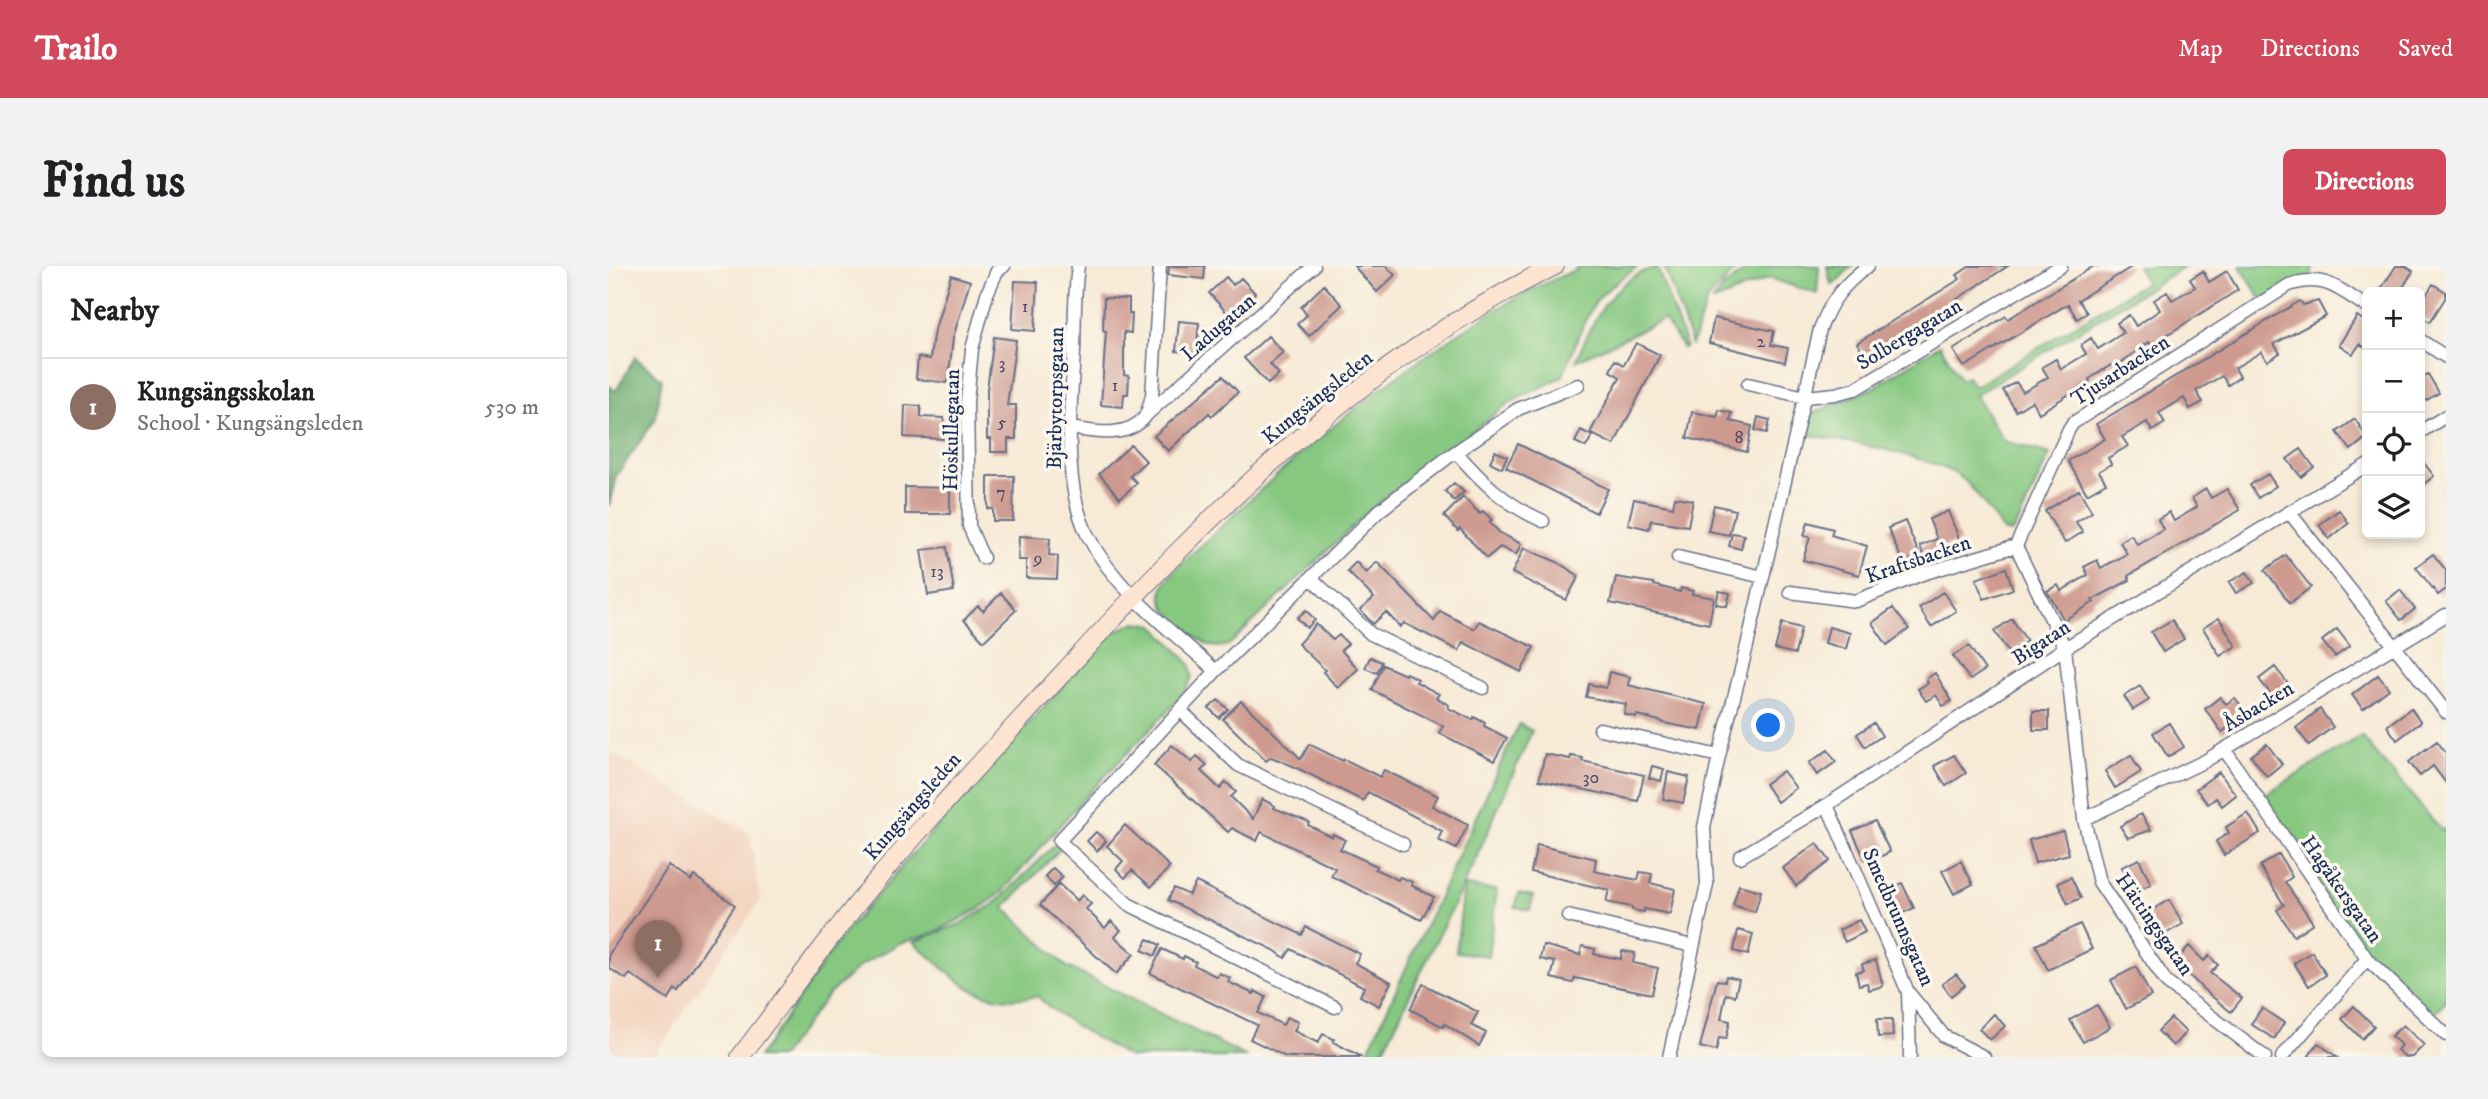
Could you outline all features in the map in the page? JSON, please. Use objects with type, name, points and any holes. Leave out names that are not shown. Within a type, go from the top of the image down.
[{"type":"main road","name":"Kungsängsleden","points":[[740,1057],[871,887],[988,754],[1134,597],[1271,464],[1352,394],[1436,332],[1521,282],[1555,266]]},
{"type":"street","name":"Höskullegatan","points":[[982,558],[969,526],[967,402],[972,349],[987,294],[997,271],[1004,266]]},
{"type":"street","name":"Bjärbytorpsgatan","points":[[1076,266],[1071,428],[1072,475],[1077,505],[1088,535],[1102,559],[1134,597]]},
{"type":"street","name":"Ladugatan","points":[[1145,417],[1152,396],[1160,266]]},
{"type":"street","name":"Ladugatan","points":[[1071,428],[1095,433],[1115,432],[1132,426],[1314,266]]},
{"type":"street","points":[[1668,1057],[1707,884],[1704,827],[1820,329],[1829,305],[1850,280],[1868,266]]},
{"type":"street","name":"Solbergagatan","points":[[1748,384],[1805,397],[1835,394],[1855,388],[2061,266]]},
{"type":"street","name":"Tjusarbacken","points":[[2016,546],[2073,423],[2289,285],[2305,280],[2332,284],[2362,304]]},
{"type":"street","points":[[2425,343],[2446,357]]},
{"type":"street","points":[[1335,1007],[1128,904],[1059,841],[1216,671],[1379,511],[1518,409],[1578,385]]},
{"type":"street","points":[[2425,429],[2446,416]]},
{"type":"street","points":[[1456,452],[1488,488],[1519,510],[1543,521]]},
{"type":"street","name":"Bigatan","points":[[1740,857],[1827,805],[2066,648],[2362,468]]},
{"type":"street","points":[[2290,513],[2446,712]]},
{"type":"street","points":[[2016,546],[2066,648]]},
{"type":"street","name":"Kraftsbacken","points":[[1790,592],[1856,601],[1922,574],[2016,546]]},
{"type":"street","points":[[1678,556],[1763,578]]},
{"type":"street","points":[[1311,578],[1371,634],[1483,688]]},
{"type":"street","points":[[1134,597],[1216,671]]},
{"type":"street","name":"Åsbacken","points":[[2084,819],[2205,761],[2446,615]]},
{"type":"street","name":"Hättingsgatan","points":[[2066,648],[2084,819],[2099,882],[2167,983],[2265,1057]]},
{"type":"street","points":[[1180,710],[1238,765],[1403,844]]},
{"type":"street","points":[[1600,729],[1719,756]]},
{"type":"street","name":"Hagåkersgatan","points":[[2224,749],[2367,959],[2446,1035]]},
{"type":"street","name":"Smedbrunnsgatan","points":[[1827,805],[1908,992],[1944,1036],[1984,1057]]},
{"type":"street","points":[[1568,916],[1692,946]]},
{"type":"street","points":[[2282,1057],[2367,959]]},
{"type":"street","points":[[1908,992],[1910,1057]]},
{"type":"shaded area","points":[[609,752],[750,833],[760,900],[653,1057],[609,1057]]},
{"type":"green space","points":[[1583,266],[1638,266],[1610,287],[1596,302],[1581,329],[1562,377],[1509,403],[1369,511],[1230,644],[1220,647],[1208,645],[1166,609],[1163,587],[1173,573],[1326,432],[1399,375],[1476,322],[1524,294]]},
{"type":"green space","points":[[1664,266],[1739,266],[1707,300],[1692,345]]},
{"type":"green space","points":[[1751,266],[1819,266],[1817,294],[1769,278],[1712,302],[1724,287]]},
{"type":"green space","points":[[1827,266],[1852,266],[1831,284]]},
{"type":"green space","points":[[2137,266],[2185,266],[1975,395],[2004,441],[2050,454],[2011,533],[2003,531],[1975,491],[1951,472],[1913,457],[1810,435],[1806,430],[1811,414],[1871,389],[1940,345],[1961,380],[1967,377],[1974,387],[2146,282]]},
{"type":"green space","points":[[2240,266],[2313,266],[2310,280],[2263,302]]},
{"type":"green space","points":[[1657,267],[1686,346],[1683,348],[1664,319],[1576,361],[1597,317],[1616,291],[1641,273]]},
{"type":"green space","points":[[635,357],[662,379],[655,420],[616,476],[609,506],[609,386],[616,391]]},
{"type":"green space","points":[[1136,622],[1154,625],[1190,664],[1192,677],[1183,695],[1084,798],[1001,893],[979,909],[936,932],[900,943],[860,966],[828,995],[781,1057],[759,1057],[844,933],[1015,738],[1112,633]]},
{"type":"green space","points":[[1519,724],[1532,731],[1475,860],[1380,1057],[1365,1057]]},
{"type":"green space","points":[[2361,736],[2442,831],[2446,828],[2446,1001],[2429,1019],[2367,959],[2257,799]]},
{"type":"green space","points":[[1059,841],[1064,845],[1004,908],[1067,967],[1247,1057],[1129,1057],[1079,1028],[1037,996],[1016,999],[982,994],[956,979],[913,942],[958,925],[996,903]]},
{"type":"green space","points":[[1464,886],[1497,890],[1488,956],[1456,952]]},
{"type":"green space","points":[[1519,893],[1533,896],[1530,910],[1515,907]]},
{"type":"building","points":[[1169,266],[1205,266],[1204,279],[1168,275]]},
{"type":"building","points":[[1354,266],[1386,266],[1395,275],[1377,292]]},
{"type":"building","points":[[1970,266],[2008,266],[1954,301],[1957,307],[1868,360],[1857,343],[1960,279],[1957,275]]},
{"type":"building","points":[[2094,266],[2133,266],[2078,300],[2087,313],[2077,319],[2068,304],[1964,367],[1953,350]]},
{"type":"building","points":[[2396,266],[2405,266],[2413,271],[2403,287],[2382,287]]},
{"type":"building","points":[[2203,271],[2209,282],[2227,271],[2238,290],[2151,345],[2149,342],[2115,367],[2111,365],[2039,413],[2032,401],[2016,411],[2003,390],[2016,382],[2023,392],[2048,377],[2042,367],[2056,359],[2061,369],[2086,354],[2081,345],[2091,338],[2098,349],[2123,333],[2117,323],[2129,315],[2136,326],[2160,310],[2154,300],[2167,292],[2172,300],[2195,287],[2190,279]]},
{"type":"building","points":[[951,275],[970,281],[953,338],[948,383],[916,379],[918,357],[930,359],[933,336]]},
{"type":"building","points":[[1226,277],[1233,285],[1241,278],[1255,293],[1230,316],[1209,293]]},
{"type":"building","points":[[1015,281],[1038,282],[1035,331],[1012,329]]},
{"type":"building","points":[[2433,284],[2446,292],[2446,297],[2430,322],[2425,319],[2425,297]]},
{"type":"building","points":[[1324,285],[1342,305],[1309,336],[1297,324],[1307,315],[1301,307]]},
{"type":"building","points":[[1104,298],[1129,299],[1129,314],[1132,314],[1131,333],[1124,332],[1124,375],[1129,376],[1128,394],[1124,394],[1123,407],[1101,405],[1106,331],[1103,330]]},
{"type":"building","points":[[2300,301],[2303,305],[2318,301],[2326,316],[2274,344],[2280,353],[2267,361],[2261,352],[2235,368],[2240,377],[2228,385],[2222,376],[2196,391],[2203,402],[2190,409],[2184,398],[2159,413],[2165,423],[2152,431],[2147,422],[2122,437],[2128,446],[2108,458],[2111,464],[2099,471],[2106,483],[2087,494],[2068,461],[2105,439],[2096,424]]},
{"type":"building","points":[[2357,316],[2362,320],[2362,345],[2360,344],[2353,354],[2339,345]]},
{"type":"building","points":[[1714,318],[1774,331],[1771,345],[1788,348],[1785,362],[1709,343]]},
{"type":"building","points":[[1179,321],[1199,323],[1196,353],[1176,351]]},
{"type":"building","points":[[1268,336],[1283,352],[1270,364],[1279,374],[1268,384],[1244,358]]},
{"type":"building","points":[[994,337],[1016,340],[1007,405],[1016,405],[1016,439],[1008,439],[1008,452],[991,452],[991,439],[987,439],[987,389]]},
{"type":"building","points":[[1636,343],[1660,355],[1614,445],[1590,433],[1620,377],[1610,371],[1615,360],[1624,365]]},
{"type":"building","points":[[2428,374],[2439,393],[2425,401],[2425,376]]},
{"type":"building","points":[[1223,376],[1238,392],[1212,416],[1209,413],[1168,451],[1154,436]]},
{"type":"building","points":[[905,405],[921,406],[921,417],[944,418],[943,439],[904,437]]},
{"type":"building","points":[[1719,410],[1732,413],[1730,421],[1752,426],[1747,452],[1687,438],[1692,412],[1717,417]]},
{"type":"building","points":[[1758,417],[1770,420],[1767,433],[1755,430]]},
{"type":"building","points":[[2355,419],[2362,430],[2362,441],[2351,450],[2337,432]]},
{"type":"building","points":[[1581,430],[1592,436],[1586,447],[1575,442]]},
{"type":"building","points":[[1518,444],[1608,489],[1596,513],[1506,467]]},
{"type":"building","points":[[1131,445],[1146,461],[1130,476],[1137,483],[1120,498],[1099,474]]},
{"type":"building","points":[[2301,449],[2314,467],[2301,477],[2287,459]]},
{"type":"building","points":[[1495,451],[1507,456],[1502,468],[1490,462]]},
{"type":"building","points":[[2425,464],[2434,476],[2425,483]]},
{"type":"building","points":[[2268,474],[2276,486],[2258,498],[2250,485]]},
{"type":"building","points":[[988,476],[1014,476],[1013,521],[993,521],[993,509],[988,509]]},
{"type":"building","points":[[1454,483],[1464,492],[1454,501],[1445,491]]},
{"type":"building","points":[[905,487],[950,488],[950,514],[905,514]]},
{"type":"building","points":[[2206,489],[2211,498],[2227,489],[2240,510],[2128,576],[2130,580],[2092,600],[2094,602],[2064,620],[2047,591],[2058,585],[2061,591],[2088,575],[2084,567],[2097,560],[2101,568],[2127,554],[2120,542],[2131,535],[2137,544],[2163,529],[2158,519],[2169,512],[2174,521],[2197,507],[2192,498]]},
{"type":"building","points":[[2079,490],[2092,512],[2076,522],[2083,532],[2065,543],[2045,511]]},
{"type":"building","points":[[1463,497],[1480,514],[1483,511],[1500,533],[1521,544],[1516,555],[1500,547],[1487,558],[1444,516]]},
{"type":"building","points":[[1675,497],[1693,500],[1688,526],[1651,520],[1649,529],[1628,524],[1634,499],[1673,507]]},
{"type":"building","points":[[1714,505],[1735,510],[1729,535],[1708,531]]},
{"type":"building","points":[[2339,510],[2349,523],[2329,539],[2319,525]]},
{"type":"building","points":[[1948,511],[1960,541],[1941,548],[1945,558],[1926,564],[1920,546],[1937,539],[1929,519]]},
{"type":"building","points":[[1905,521],[1920,556],[1903,563],[1888,528]]},
{"type":"building","points":[[1808,522],[1833,529],[1831,535],[1867,546],[1859,575],[1803,560],[1810,537],[1804,536]]},
{"type":"building","points":[[1732,533],[1744,535],[1741,549],[1729,546]]},
{"type":"building","points":[[1019,536],[1050,538],[1049,555],[1058,556],[1057,579],[1026,578],[1026,560],[1018,560]]},
{"type":"building","points":[[947,547],[954,591],[928,595],[921,550]]},
{"type":"building","points":[[1524,548],[1557,562],[1579,576],[1566,600],[1512,573]]},
{"type":"building","points":[[2433,554],[2446,570],[2446,589],[2438,595],[2416,567]]},
{"type":"building","points":[[2286,555],[2311,587],[2290,603],[2265,570]]},
{"type":"building","points":[[1356,562],[1366,573],[1377,562],[1434,621],[1440,611],[1474,629],[1479,621],[1534,647],[1521,672],[1463,642],[1459,651],[1404,623],[1400,627],[1386,612],[1373,624],[1360,610],[1374,598],[1347,571]]},
{"type":"building","points":[[2006,568],[2013,589],[1984,599],[1976,579]]},
{"type":"building","points":[[2247,572],[2254,583],[2236,593],[2229,582]]},
{"type":"building","points":[[1616,577],[1654,583],[1680,592],[1681,588],[1693,591],[1692,594],[1714,598],[1709,624],[1610,603]]},
{"type":"building","points":[[2400,590],[2415,609],[2401,620],[2386,601]]},
{"type":"building","points":[[1719,591],[1730,593],[1727,606],[1716,604]]},
{"type":"building","points":[[1943,592],[1956,611],[1931,627],[1919,608]]},
{"type":"building","points":[[1001,593],[1016,610],[984,641],[964,620],[978,606],[983,611]]},
{"type":"building","points":[[1893,608],[1909,629],[1887,645],[1872,623]]},
{"type":"building","points":[[1306,610],[1315,620],[1307,628],[1297,618]]},
{"type":"building","points":[[2219,618],[2236,646],[2220,656],[2203,628]]},
{"type":"building","points":[[2012,619],[2027,641],[2009,653],[1994,631]]},
{"type":"building","points":[[2172,620],[2184,639],[2163,652],[2151,632]]},
{"type":"building","points":[[1782,623],[1801,628],[1795,654],[1775,649]]},
{"type":"building","points":[[1316,624],[1333,640],[1339,635],[1348,644],[1341,650],[1358,669],[1338,688],[1323,672],[1325,670],[1298,644]]},
{"type":"building","points":[[1829,627],[1850,633],[1846,649],[1825,643]]},
{"type":"building","points":[[2337,629],[2350,646],[2335,657],[2322,641]]},
{"type":"building","points":[[1969,646],[1985,670],[1970,680],[1953,656]]},
{"type":"building","points":[[1370,657],[1382,662],[1377,673],[1365,668]]},
{"type":"building","points":[[1383,665],[1418,679],[1416,682],[1439,694],[1436,698],[1449,705],[1448,708],[1473,720],[1474,717],[1485,723],[1484,726],[1507,738],[1494,761],[1439,733],[1443,726],[1372,690]]},
{"type":"building","points":[[2275,667],[2289,685],[2273,697],[2259,679]]},
{"type":"building","points":[[1609,672],[1630,677],[1628,685],[1706,704],[1700,730],[1624,714],[1626,704],[1586,697],[1589,684],[1606,688]]},
{"type":"building","points":[[1935,673],[1952,701],[1943,706],[1936,695],[1926,701],[1918,689],[1928,683],[1926,679]]},
{"type":"building","points":[[2378,675],[2389,689],[2363,709],[2352,695]]},
{"type":"building","points":[[2140,686],[2149,700],[2133,710],[2124,696]]},
{"type":"building","points":[[2220,697],[2226,704],[2235,698],[2247,713],[2222,732],[2205,709]]},
{"type":"building","points":[[1218,700],[1228,709],[1219,718],[1209,708]]},
{"type":"building","points":[[1241,701],[1301,759],[1309,744],[1380,777],[1384,770],[1438,796],[1432,806],[1468,825],[1456,849],[1438,840],[1442,831],[1368,792],[1363,801],[1293,766],[1271,757],[1266,761],[1223,719]]},
{"type":"building","points":[[2411,708],[2421,722],[2397,740],[2387,726]]},
{"type":"building","points":[[2320,709],[2333,727],[2309,745],[2296,728]]},
{"type":"building","points":[[2033,711],[2049,711],[2049,730],[2033,730]]},
{"type":"building","points":[[1874,723],[1882,736],[1865,747],[1857,734]]},
{"type":"building","points":[[2169,723],[2184,747],[2168,757],[2153,733]]},
{"type":"building","points":[[2437,741],[2446,753],[2446,783],[2433,766],[2420,776],[2409,762]]},
{"type":"building","points":[[2267,744],[2282,764],[2267,776],[2251,756]]},
{"type":"building","points":[[1172,745],[1192,762],[1197,756],[1207,765],[1201,771],[1220,789],[1226,782],[1236,792],[1231,797],[1253,819],[1262,799],[1275,806],[1274,808],[1309,822],[1308,825],[1332,837],[1333,834],[1345,840],[1340,849],[1377,866],[1375,869],[1398,880],[1400,877],[1412,882],[1411,885],[1434,897],[1421,920],[1331,876],[1335,868],[1261,832],[1257,841],[1232,828],[1228,832],[1154,765]]},
{"type":"building","points":[[1828,750],[1836,762],[1817,775],[1809,763]]},
{"type":"building","points":[[1545,754],[1570,759],[1571,756],[1583,758],[1582,761],[1644,775],[1638,801],[1539,780]]},
{"type":"building","points":[[1954,755],[1966,773],[1946,786],[1934,766]]},
{"type":"building","points":[[2131,755],[2141,772],[2115,788],[2105,771]]},
{"type":"building","points":[[1652,766],[1664,769],[1661,781],[1649,778]]},
{"type":"building","points":[[1783,771],[1796,788],[1777,802],[1765,784]]},
{"type":"building","points":[[1668,772],[1689,777],[1683,803],[1663,799]]},
{"type":"building","points":[[2219,772],[2236,795],[2222,806],[2216,798],[2208,804],[2196,789]]},
{"type":"building","points":[[2248,813],[2260,833],[2224,855],[2216,841],[2229,833],[2226,827]]},
{"type":"building","points":[[2141,814],[2151,830],[2128,838],[2120,826]]},
{"type":"building","points":[[1875,821],[1890,852],[1867,863],[1852,831]]},
{"type":"building","points":[[1125,825],[1170,867],[1151,887],[1132,870],[1125,878],[1116,869],[1123,861],[1107,846]]},
{"type":"building","points":[[2063,831],[2069,854],[2035,863],[2029,840]]},
{"type":"building","points":[[1096,832],[1106,841],[1097,851],[1087,841]]},
{"type":"building","points":[[1817,843],[1830,861],[1796,886],[1783,868]]},
{"type":"building","points":[[1537,845],[1596,859],[1594,871],[1638,880],[1640,872],[1652,874],[1650,883],[1675,889],[1670,914],[1644,909],[1644,912],[1632,910],[1632,907],[1606,902],[1609,890],[1531,872]]},
{"type":"building","points":[[2279,854],[2292,877],[2285,882],[2313,923],[2294,936],[2277,910],[2284,905],[2260,866]]},
{"type":"building","points":[[2139,859],[2151,884],[2135,892],[2122,867]]},
{"type":"building","points":[[1961,861],[1973,884],[1954,894],[1942,871]]},
{"type":"building","points":[[669,866],[691,881],[694,876],[735,905],[678,991],[675,989],[668,1000],[630,974],[626,979],[609,968],[609,954]]},
{"type":"building","points":[[1053,868],[1063,877],[1054,886],[1045,876]]},
{"type":"building","points":[[2071,877],[2081,898],[2068,904],[2058,883]]},
{"type":"building","points":[[1196,882],[1302,935],[1306,927],[1360,954],[1355,963],[1391,982],[1379,1006],[1360,996],[1364,987],[1291,949],[1285,958],[1274,950],[1168,900],[1174,888],[1189,895]]},
{"type":"building","points":[[1902,883],[1914,908],[1894,917],[1883,892]]},
{"type":"building","points":[[1059,884],[1077,901],[1082,895],[1091,904],[1086,909],[1105,928],[1111,921],[1121,930],[1115,937],[1134,954],[1116,974],[1040,905]]},
{"type":"building","points":[[1739,885],[1761,891],[1755,912],[1733,905]]},
{"type":"building","points":[[2169,900],[2183,924],[2160,937],[2147,913]]},
{"type":"building","points":[[1859,920],[1865,932],[1845,942],[1839,930]]},
{"type":"building","points":[[2080,924],[2092,949],[2048,970],[2036,945]]},
{"type":"building","points":[[1738,930],[1753,934],[1748,955],[1734,951]]},
{"type":"building","points":[[1148,939],[1160,945],[1155,956],[1142,950]]},
{"type":"building","points":[[1543,945],[1580,955],[1582,946],[1595,949],[1594,954],[1621,959],[1622,951],[1635,953],[1633,963],[1658,968],[1652,994],[1575,978],[1573,983],[1551,978],[1555,962],[1540,959]]},
{"type":"building","points":[[2189,946],[2204,961],[2209,956],[2218,965],[2210,973],[2242,998],[2231,1012],[2175,961]]},
{"type":"building","points":[[1162,949],[1183,959],[1184,956],[1196,962],[1194,965],[1217,977],[1219,973],[1230,978],[1228,982],[1266,997],[1258,1013],[1283,1025],[1287,1017],[1298,1022],[1294,1031],[1318,1043],[1323,1034],[1362,1057],[1286,1057],[1250,1039],[1257,1025],[1150,973]]},
{"type":"building","points":[[2312,952],[2326,975],[2309,986],[2294,963]]},
{"type":"building","points":[[1876,960],[1883,986],[1869,990],[1867,983],[1859,985],[1856,972],[1864,970],[1862,964]]},
{"type":"building","points":[[2136,967],[2151,996],[2126,1009],[2111,980]]},
{"type":"building","points":[[1956,974],[1965,985],[1951,996],[1942,984]]},
{"type":"building","points":[[1726,976],[1739,979],[1735,996],[1726,994],[1721,1019],[1730,1021],[1726,1039],[1719,1038],[1716,1051],[1700,1047],[1717,980],[1725,981]]},
{"type":"building","points":[[1423,984],[1478,1012],[1471,1025],[1486,1033],[1479,1046],[1445,1024],[1443,1027],[1410,1009]]},
{"type":"building","points":[[2097,1005],[2110,1027],[2083,1042],[2070,1020]]},
{"type":"building","points":[[2354,1006],[2374,1026],[2362,1039],[2342,1019]]},
{"type":"building","points":[[2262,1008],[2284,1023],[2274,1039],[2251,1024]]},
{"type":"building","points":[[1994,1014],[2005,1026],[1990,1040],[1979,1029]]},
{"type":"building","points":[[2171,1018],[2186,1032],[2173,1046],[2158,1031]]},
{"type":"building","points":[[1877,1019],[1892,1019],[1893,1036],[1878,1037]]},
{"type":"building","points":[[2403,1025],[2424,1045],[2412,1057],[2405,1057],[2397,1050],[2401,1045],[2391,1036]]},
{"type":"building","points":[[2318,1043],[2337,1057],[2308,1057]]},
{"type":"place","name":"Kungsängsskolan","points":[[658,978]]}]
